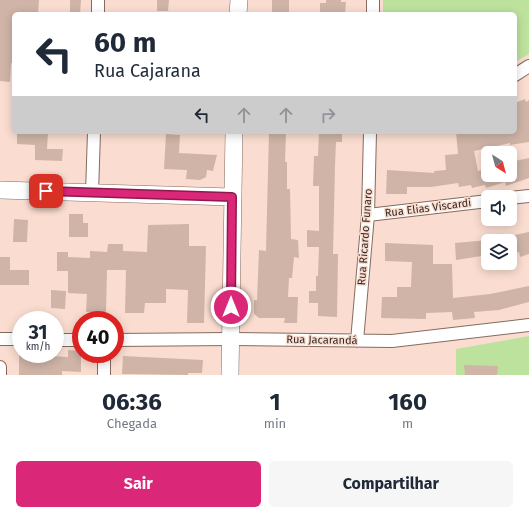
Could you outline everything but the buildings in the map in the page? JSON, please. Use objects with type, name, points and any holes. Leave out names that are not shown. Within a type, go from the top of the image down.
[{"type":"street","points":[[98,0],[98,12]]},
{"type":"street","points":[[238,12],[239,0]]},
{"type":"street","points":[[372,12],[373,0]]},
{"type":"street","points":[[517,74],[529,66]]},
{"type":"street","points":[[92,192],[94,134]]},
{"type":"street","points":[[230,375],[234,134]]},
{"type":"street","name":"Rua Ricardo Funaro","points":[[357,341],[368,215],[370,134]]},
{"type":"street","points":[[0,190],[232,197]]},
{"type":"street","points":[[517,197],[529,196]]},
{"type":"street","name":"Rua Elias Viscardi","points":[[368,215],[481,202]]},
{"type":"street","name":"Rua Jacarandá","points":[[124,340],[231,339],[392,341],[529,325]]},
{"type":"street","points":[[0,339],[12,339]]},
{"type":"street","points":[[104,363],[104,375]]},
{"type":"street","points":[[0,367],[0,375]]},
{"type":"green space","points":[[383,0],[529,0],[529,54],[517,61],[517,12],[383,12]]},
{"type":"green space","points":[[529,336],[529,375],[456,375],[456,349]]},
{"type":"route","points":[[46,191],[232,197],[231,307]]}]
